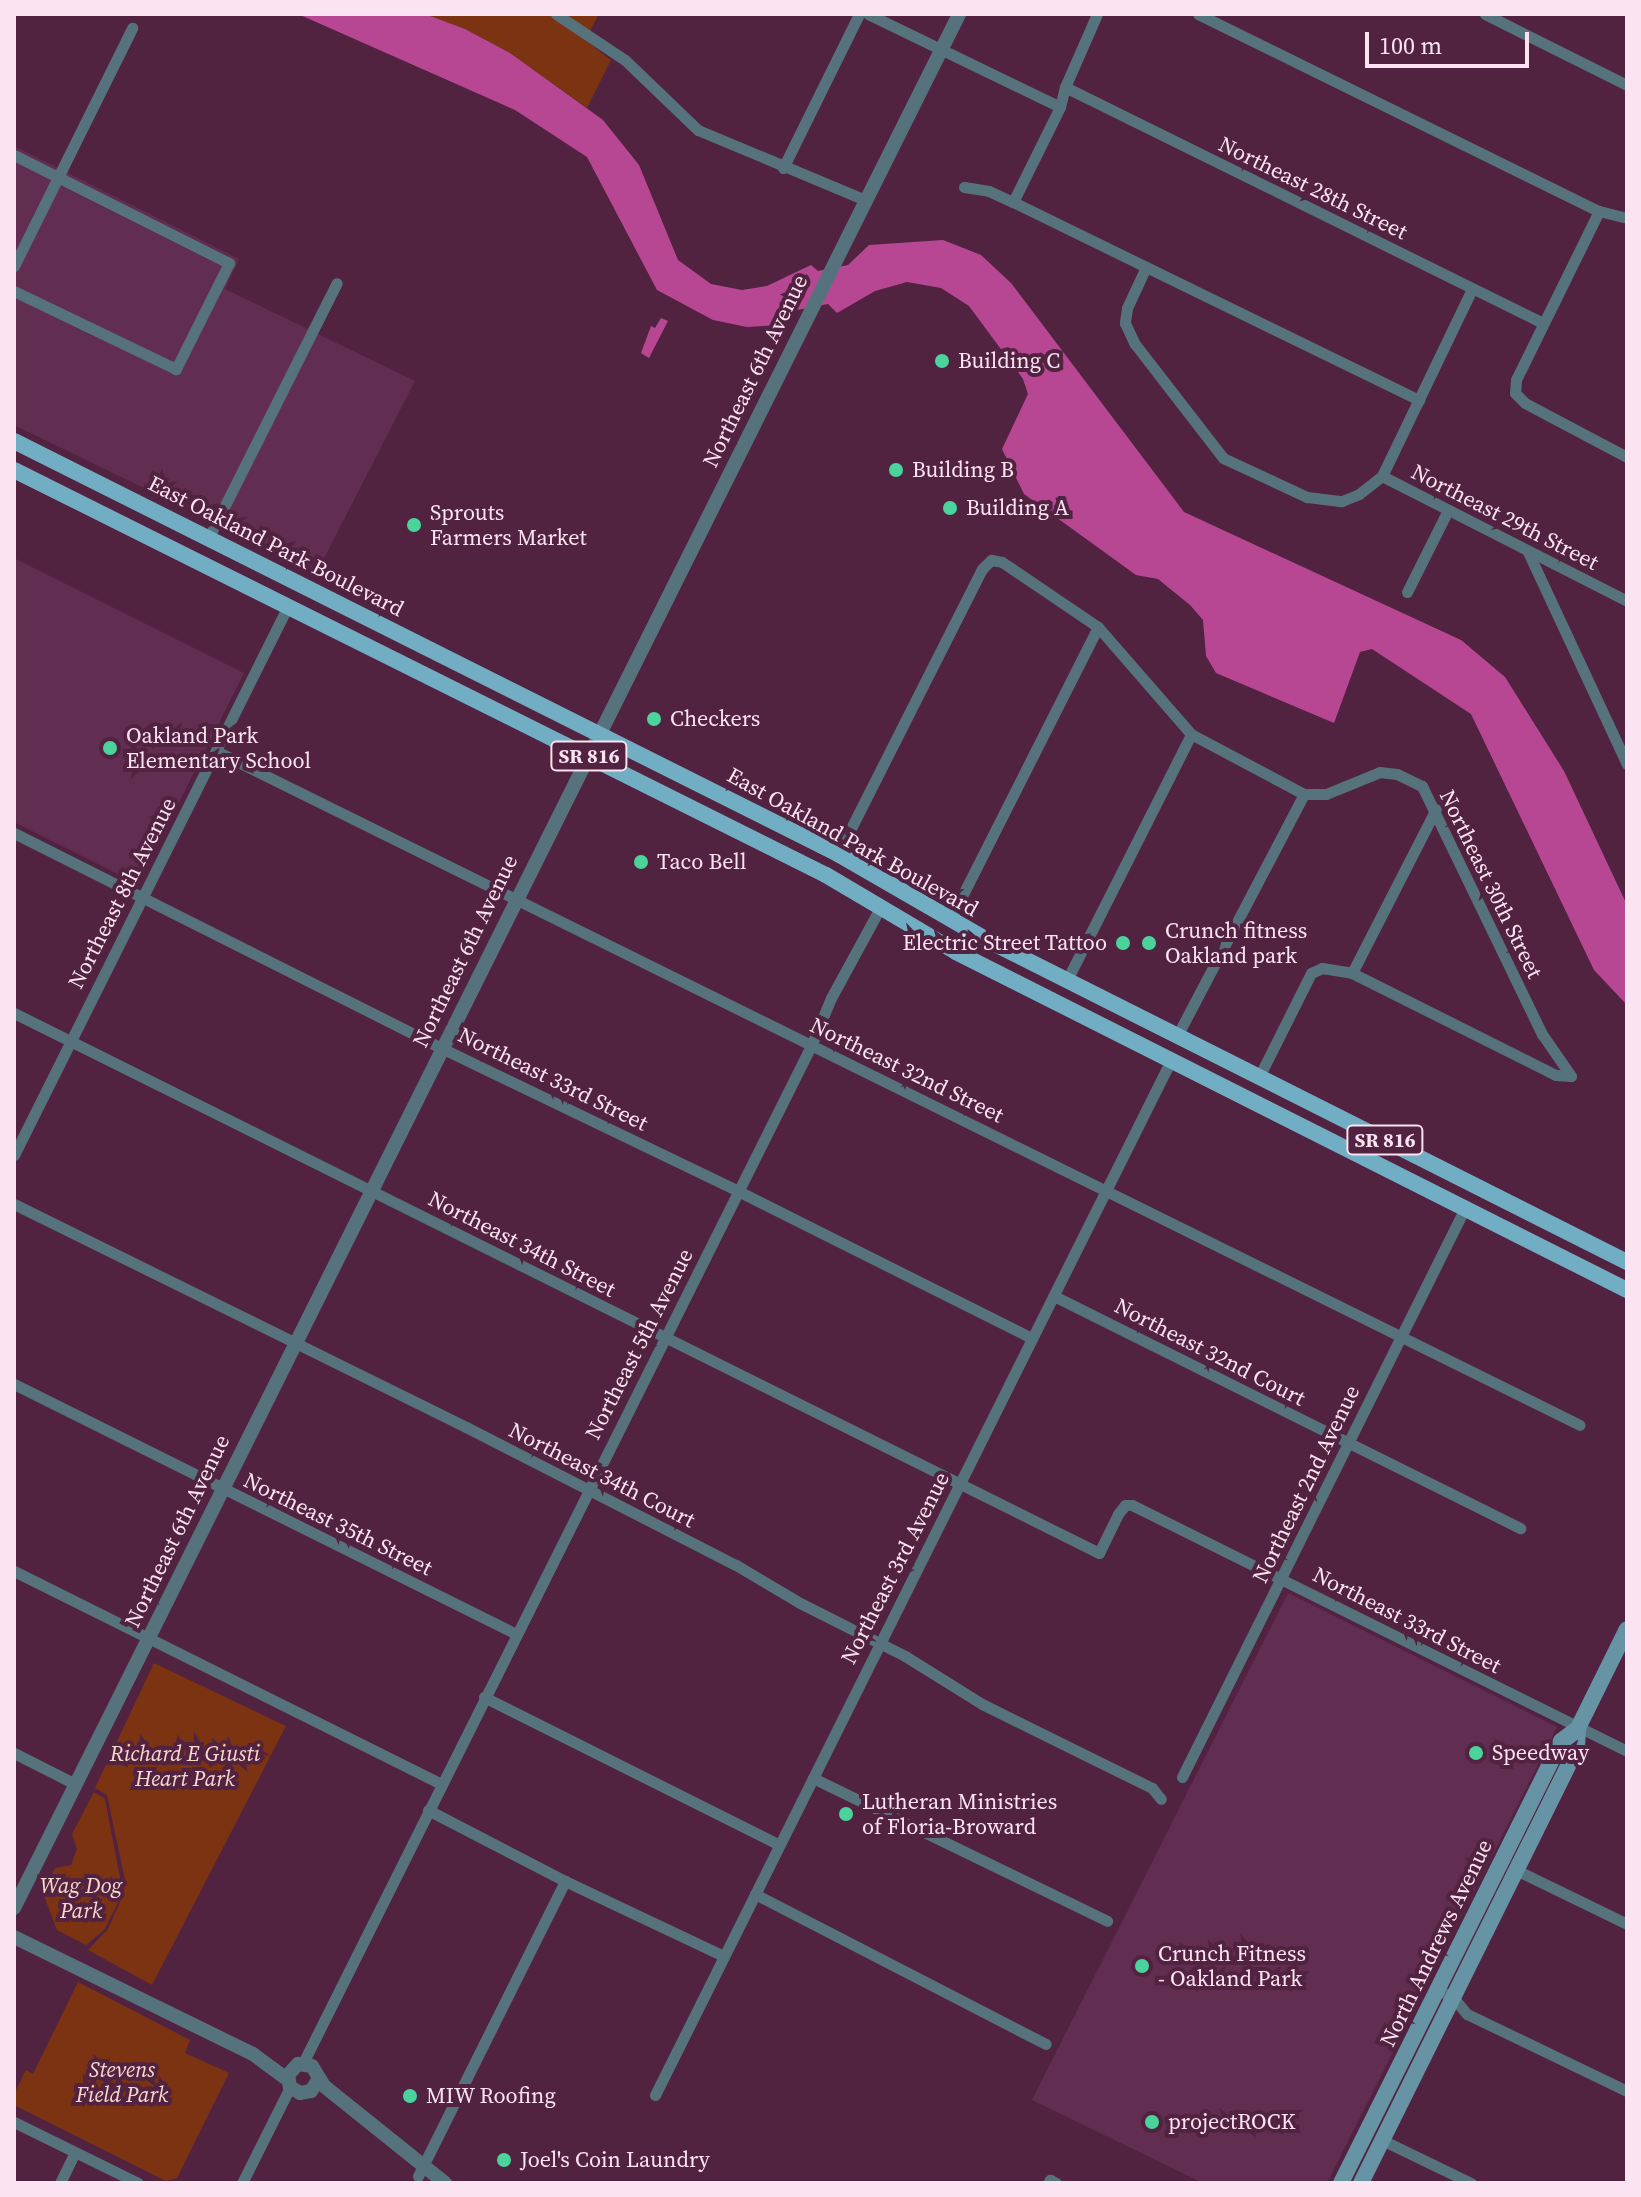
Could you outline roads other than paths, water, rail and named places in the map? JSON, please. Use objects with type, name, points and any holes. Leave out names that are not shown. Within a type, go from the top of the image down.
[{"type":"main road","name":"East Oakland Park Boulevard","points":[[14,441],[599,732],[838,854],[950,920],[1627,1262]]},
{"type":"main road","points":[[14,453],[87,488],[113,490]]},
{"type":"main road","name":"East Oakland Park Boulevard","points":[[14,470],[826,875],[880,908],[1030,989],[1627,1290]]},
{"type":"main road","points":[[183,554],[200,548],[209,537]]},
{"type":"main road","points":[[235,579],[242,569],[266,566]]},
{"type":"main road","points":[[880,908],[893,902],[930,909]]},
{"type":"main road","points":[[1030,989],[1050,989],[1067,980]]},
{"type":"main road","points":[[1171,1060],[1186,1052],[1211,1053]]},
{"type":"main road","points":[[1376,1163],[1395,1162],[1410,1152]]},
{"type":"main road","points":[[1465,1208],[1481,1198],[1511,1203]]},
{"type":"main road","name":"North Andrews Avenue","points":[[1445,1993],[1516,1870],[1577,1748],[1578,1728],[1627,1629]]},
{"type":"main road","name":"North Andrews Avenue","points":[[1361,2183],[1561,1741],[1578,1728]]},
{"type":"main road","name":"North Andrews Avenue","points":[[1341,2183],[1437,2010]]},
{"type":"street","points":[[556,14],[625,60],[698,130],[865,200]]},
{"type":"street","points":[[783,168],[859,14]]},
{"type":"street","name":"Northeast 6th Avenue","points":[[14,1908],[959,14]]},
{"type":"street","points":[[1013,202],[1060,107],[1065,87],[1097,14]]},
{"type":"street","points":[[1198,14],[1599,211],[1627,218]]},
{"type":"street","points":[[1485,14],[1627,85]]},
{"type":"street","points":[[872,15],[1060,107]]},
{"type":"street","points":[[14,266],[132,28]]},
{"type":"street","name":"Northeast 28th Street","points":[[1065,87],[1543,323]]},
{"type":"street","points":[[14,155],[229,263],[176,369],[14,291]]},
{"type":"street","points":[[964,187],[989,191],[1013,202],[1419,400]]},
{"type":"street","points":[[1599,211],[1516,380],[1515,393],[1525,403],[1624,456],[1627,441]]},
{"type":"street","name":"Northeast 29th Street","points":[[1146,267],[1127,308],[1125,323],[1135,344],[1223,458],[1307,497],[1342,501],[1359,494],[1382,476],[1627,601]]},
{"type":"street","points":[[209,537],[337,283]]},
{"type":"street","points":[[1382,476],[1472,289]]},
{"type":"street","points":[[1407,592],[1448,510]]},
{"type":"street","points":[[1528,552],[1627,764]]},
{"type":"street","points":[[838,854],[982,569],[991,560],[1008,565],[1098,627],[1191,734],[1304,794],[1177,1036]]},
{"type":"street","name":"Northeast 8th Avenue","points":[[14,1155],[288,606]]},
{"type":"street","points":[[950,920],[1098,627]]},
{"type":"street","points":[[1067,980],[1191,734]]},
{"type":"street","name":"Northeast 32nd Street","points":[[216,751],[1580,1425]]},
{"type":"street","name":"Northeast 30th Street","points":[[1304,794],[1326,794],[1380,772],[1397,774],[1422,786],[1436,809],[1542,1034],[1571,1076],[1556,1075],[1352,973]]},
{"type":"street","points":[[1259,1077],[1311,973],[1322,968],[1352,973],[1436,809]]},
{"type":"street","name":"Northeast 33rd Street","points":[[14,833],[441,1048],[738,1191],[1032,1338]]},
{"type":"street","name":"Northeast 5th Avenue","points":[[242,2183],[272,2127],[273,2119],[302,2079],[329,2015],[428,1810],[811,1046],[831,998],[880,908]]},
{"type":"street","name":"Northeast 34th Street","points":[[14,1013],[1099,1553],[1118,1514],[1125,1505],[1132,1505]]},
{"type":"street","name":"Northeast 3rd Avenue","points":[[655,2095],[1171,1060]]},
{"type":"street","name":"Northeast 34th Court","points":[[14,1204],[589,1491],[880,1643],[989,1709],[1152,1788],[1161,1799]]},
{"type":"street","name":"Northeast 2nd Avenue","points":[[1182,1777],[1465,1208]]},
{"type":"street","name":"Northeast 32nd Court","points":[[1054,1296],[1520,1528]]},
{"type":"street","name":"Northeast 35th Street","points":[[14,1384],[516,1634]]},
{"type":"street","name":"Northeast 33rd Street","points":[[1132,1505],[1627,1751]]},
{"type":"street","points":[[14,1571],[442,1784]]},
{"type":"street","points":[[484,1697],[779,1845]]},
{"type":"street","points":[[14,1753],[75,1784]]},
{"type":"street","points":[[813,1778],[1107,1921]]},
{"type":"street","points":[[428,1810],[565,1881],[724,1956]]},
{"type":"street","points":[[1516,1870],[1627,1924]]},
{"type":"street","points":[[423,2176],[565,1881]]},
{"type":"street","points":[[755,1894],[1046,2044]]},
{"type":"street","points":[[14,1937],[302,2079],[423,2176],[445,2183]]},
{"type":"street","points":[[1445,1993],[1467,2014],[1627,2091]]},
{"type":"street","points":[[1437,2010],[1467,2014]]},
{"type":"street","points":[[14,2122],[138,2183]]},
{"type":"street","points":[[1382,2140],[1471,2183]]},
{"type":"street","points":[[60,2183],[75,2152]]},
{"type":"place","name":"Building C","points":[[942,361]]},
{"type":"place","name":"Building B","points":[[896,470]]},
{"type":"place","name":"Building A","points":[[950,508]]},
{"type":"place","name":"Sprouts Farmers Market","points":[[414,525]]},
{"type":"place","name":"Checkers","points":[[654,719]]},
{"type":"place","name":"Oakland Park Elementary School","points":[[110,748]]},
{"type":"place","name":"Taco Bell","points":[[641,862]]},
{"type":"place","name":"Electric Street Tattoo","points":[[1123,943]]},
{"type":"place","name":"Crunch fitness Oakland park","points":[[1149,943]]},
{"type":"place","name":"Speedway","points":[[1476,1753]]},
{"type":"place","name":"Lutheran Ministries of Floria-Broward","points":[[846,1814]]},
{"type":"place","name":"Crunch Fitness - Oakland Park","points":[[1142,1966]]},
{"type":"place","name":"MIW Roofing","points":[[410,2096]]},
{"type":"place","name":"projectROCK","points":[[1152,2122]]},
{"type":"place","name":"Joel's Coin Laundry","points":[[504,2160]]},
{"type":"park label","name":"Richard E Giusti Heart Park","points":[[185,1766]]},
{"type":"park label","name":"Wag Dog Park","points":[[81,1898]]},
{"type":"park label","name":"Stevens Field Park","points":[[122,2082]]}]
